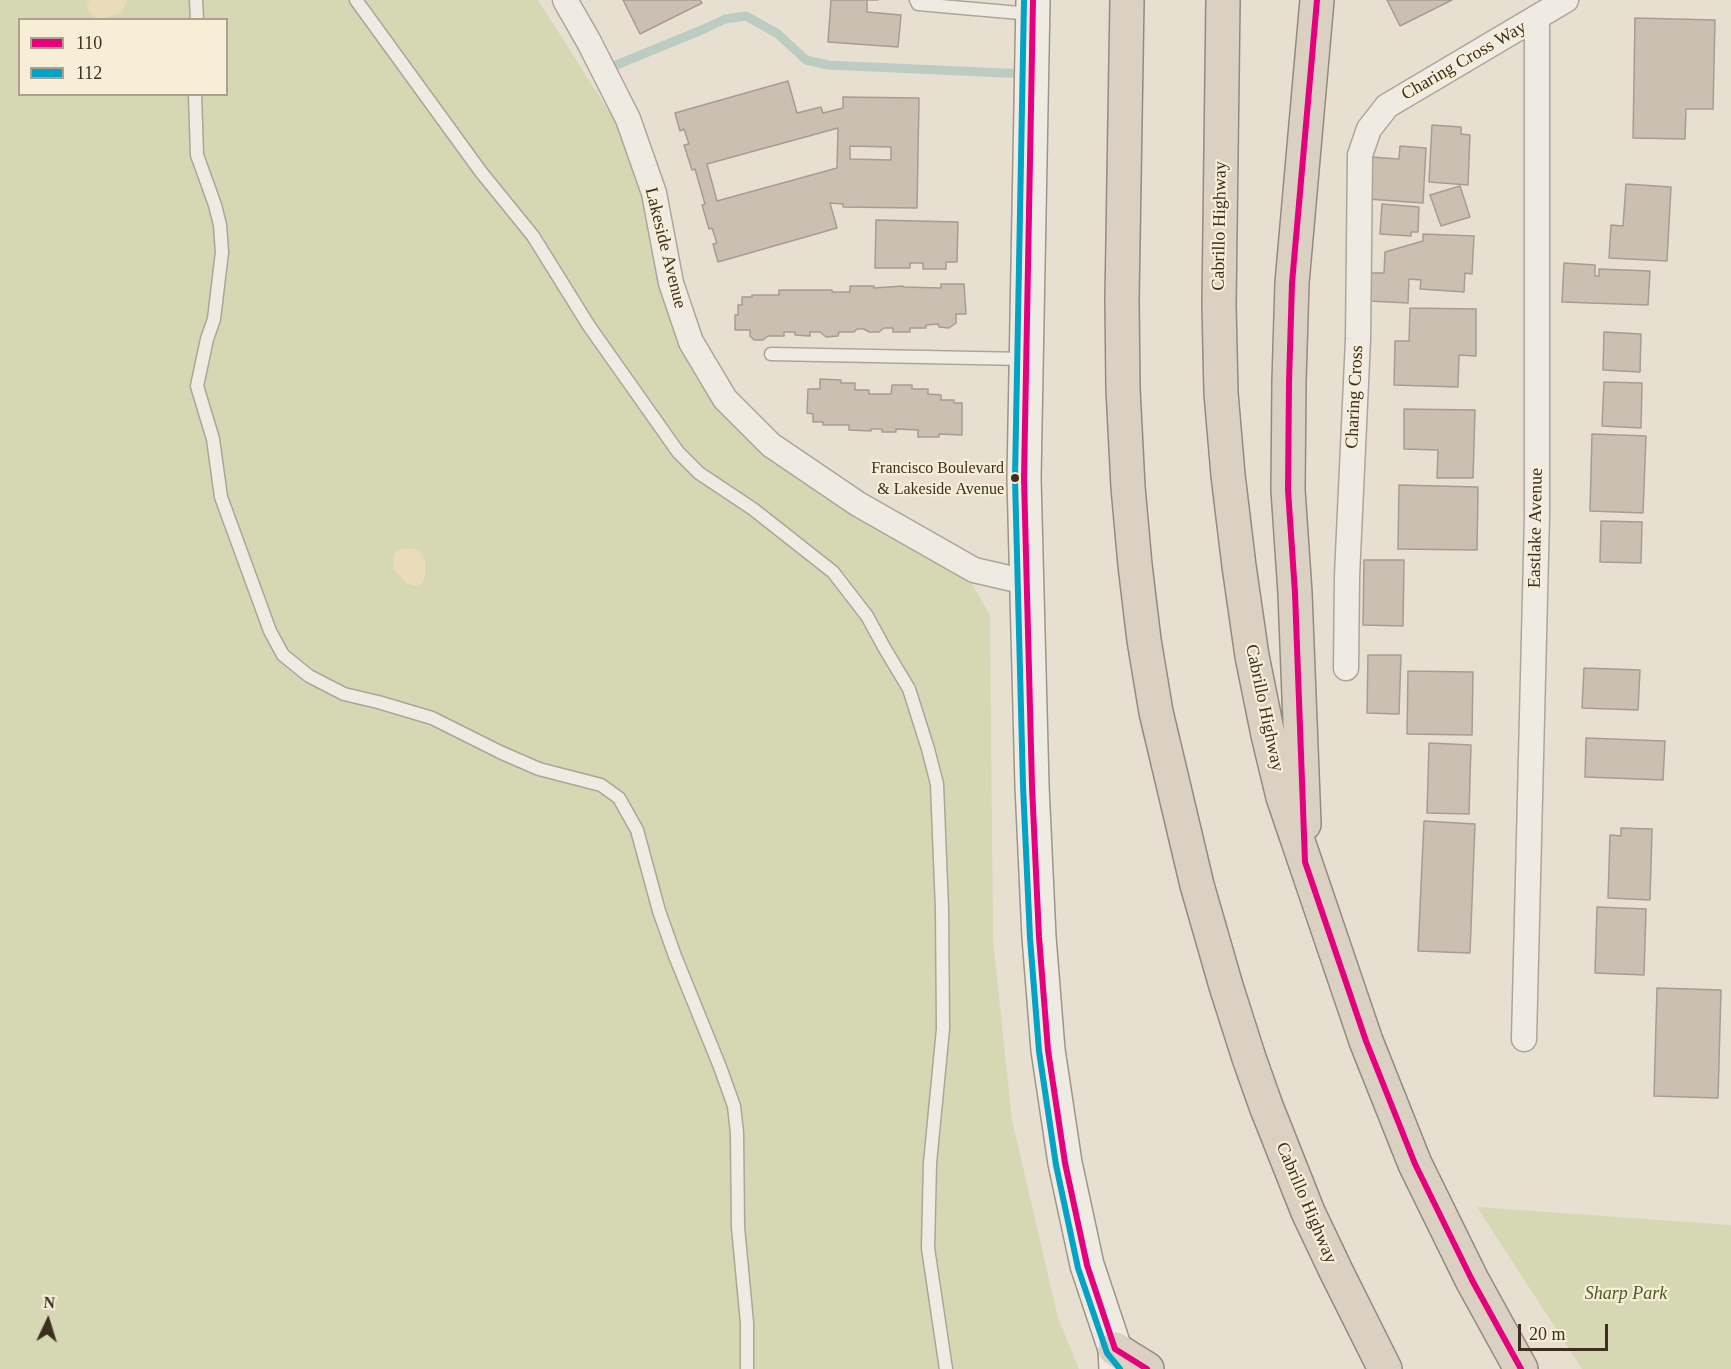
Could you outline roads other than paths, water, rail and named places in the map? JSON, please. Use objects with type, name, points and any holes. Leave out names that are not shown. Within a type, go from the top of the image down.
[{"type":"highway","name":"Cabrillo Highway","points":[[1126,0],[1123,389],[1135,565],[1156,712],[1197,885],[1249,1058],[1308,1212],[1385,1369]]},
{"type":"highway","name":"Cabrillo Highway","points":[[1223,0],[1219,305],[1221,393],[1239,566],[1259,690],[1283,797],[1366,1041],[1415,1164],[1472,1280],[1521,1369]]},
{"type":"highway","points":[[1305,862],[1295,593],[1288,490],[1289,382],[1292,283],[1317,0]]},
{"type":"highway","points":[[1121,1362],[1147,1369]]},
{"type":"street","name":"Lakeside Avenue","points":[[565,0],[628,119],[654,193],[671,283],[691,342],[725,399],[771,445],[858,504],[974,570],[1026,582]]},
{"type":"street","name":"Charing Cross Way","points":[[1369,129],[1387,106],[1566,0]]},
{"type":"street","points":[[1032,7],[1024,478],[1038,925],[1048,1050],[1065,1163],[1087,1265],[1121,1362]]},
{"type":"street","name":"Eastlake Avenue","points":[[1524,1039],[1537,515],[1537,18]]},
{"type":"street","name":"Charing Cross","points":[[1346,668],[1347,576],[1358,339],[1360,155],[1369,129]]},
{"type":"lane","points":[[196,0],[197,18]]},
{"type":"lane","points":[[356,0],[481,172],[533,236],[589,326],[678,452],[699,473],[753,509],[833,572],[867,616],[909,689],[937,784],[942,909],[943,1029],[930,1163],[928,1248],[946,1369]]},
{"type":"lane","points":[[916,0],[918,4],[1032,7]]},
{"type":"lane","points":[[195,96],[197,155],[215,205],[220,225],[222,252],[214,319],[207,339],[197,386],[213,439],[220,497],[270,631],[283,656],[309,676],[344,694],[432,718],[540,769],[601,785],[619,798],[637,830],[672,947],[734,1106],[737,1133],[738,1227],[747,1323],[747,1369]]},
{"type":"lane","points":[[771,354],[1026,359]]},
{"type":"waterway","points":[[604,70],[725,19],[746,16],[778,34],[806,60],[828,65],[1026,74]]},
{"type":"place","name":"Francisco Boulevard & Lakeside Avenue","points":[[1015,478]]},
{"type":"park label","name":"Sharp Park","points":[[1626,1294]]}]
